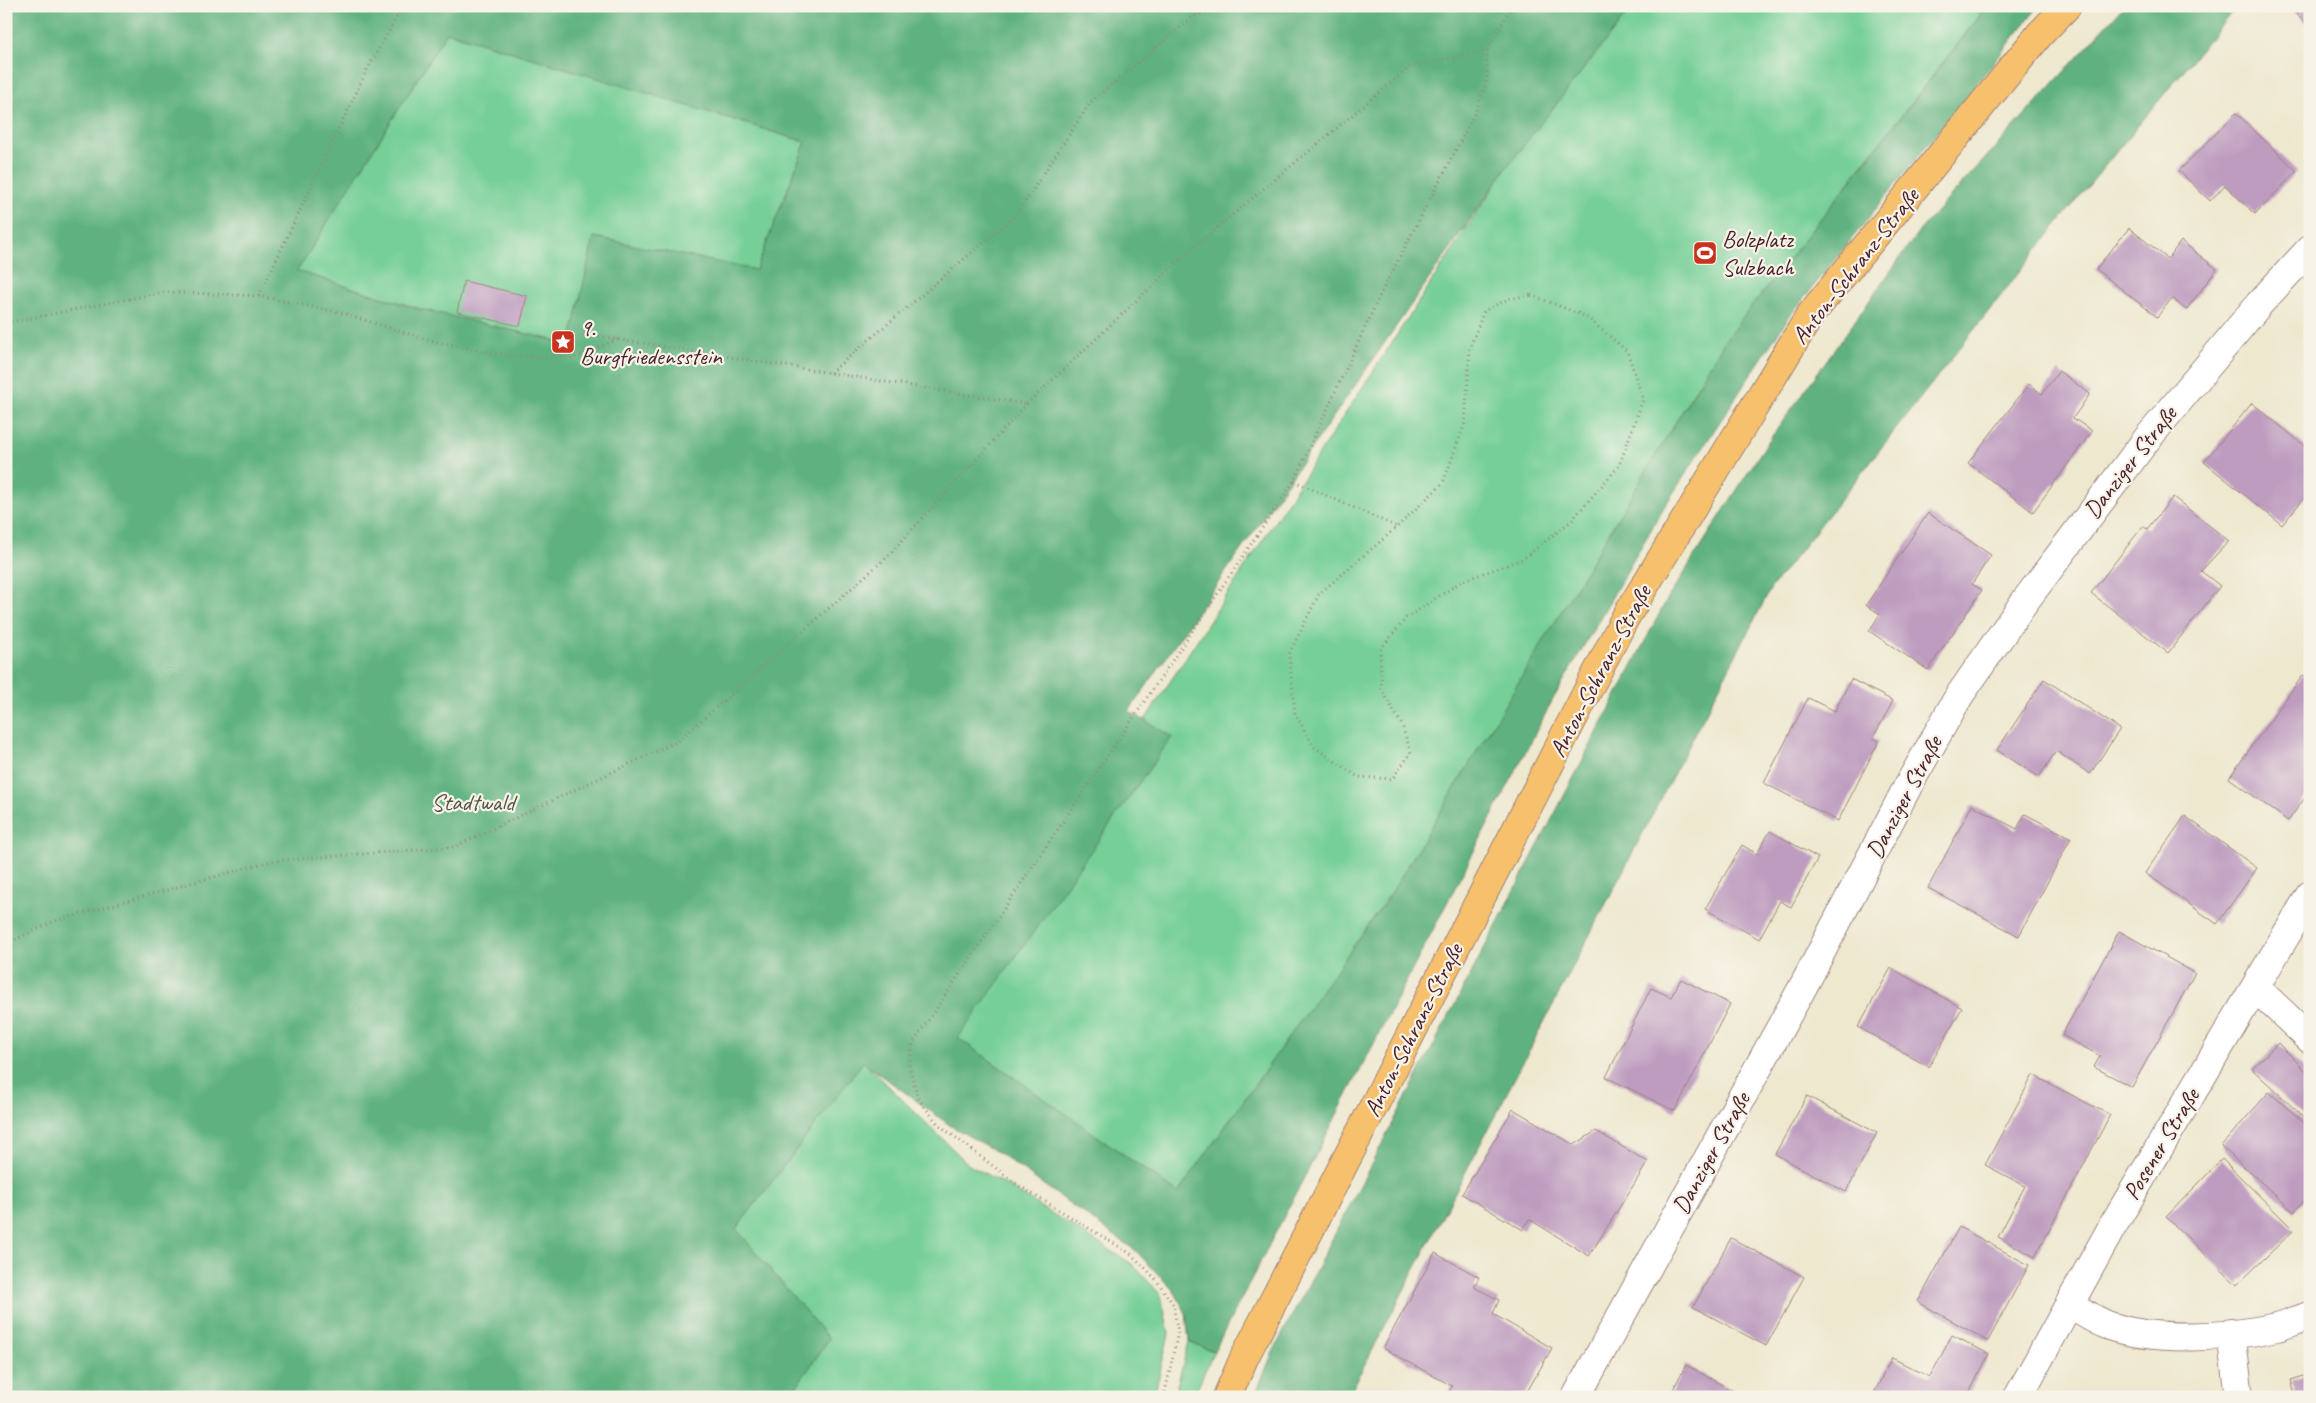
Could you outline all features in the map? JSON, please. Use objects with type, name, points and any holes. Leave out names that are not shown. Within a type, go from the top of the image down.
[{"type":"main road","name":"Anton-Schranz-Straße","points":[[1227,1397],[1244,1358],[1630,610],[1811,314],[2040,34],[2068,6]]},
{"type":"street","name":"Danziger Straße","points":[[1576,1397],[1805,983],[1909,784],[1959,696],[2025,601],[2147,439],[2260,303],[2310,249]]},
{"type":"street","name":"Posener Straße","points":[[2018,1397],[2112,1227],[2310,896]]},
{"type":"street","points":[[2255,987],[2310,1039]]},
{"type":"street","points":[[2070,1305],[2107,1325],[2148,1335],[2190,1336],[2231,1334],[2277,1327],[2310,1316]]},
{"type":"street","points":[[2231,1334],[2240,1397]]},
{"type":"path","points":[[259,296],[367,70],[403,6]]},
{"type":"path","points":[[830,373],[1017,214],[1090,102],[1192,17],[1228,6]]},
{"type":"path","points":[[1164,1397],[1178,1332],[1173,1304],[1156,1278],[1131,1254],[1018,1185],[938,1124],[918,1098],[910,1066],[913,1043],[1294,481],[1381,293],[1475,113],[1487,81],[1487,50],[1512,6]]},
{"type":"path","points":[[6,944],[55,921],[271,861],[454,847],[678,741],[887,557],[1027,404],[1189,251],[1410,67],[1487,50]]},
{"type":"path","points":[[6,323],[164,292],[259,296],[342,313],[428,340],[509,356],[574,358],[618,339]]},
{"type":"path","points":[[1532,295],[1585,316],[1627,351],[1643,399],[1619,466],[1571,521],[1523,558],[1462,581],[1406,618],[1380,650],[1382,690],[1402,725],[1411,753],[1392,779],[1358,777],[1314,747],[1295,714],[1289,654],[1319,594],[1397,527],[1443,483],[1465,424],[1470,347],[1484,312],[1508,299],[1532,295]]},
{"type":"path","points":[[584,334],[1027,404]]},
{"type":"path","points":[[1294,481],[1397,527]]},
{"type":"green space","name":"Stadtwald","points":[[6,6],[1633,6],[1506,168],[1129,711],[1172,737],[958,1038],[1178,1193],[1392,892],[1726,339],[1981,15],[1971,6],[2039,6],[1788,318],[1664,507],[1552,701],[1214,1351],[1189,1342],[1186,1313],[1174,1291],[1136,1251],[999,1153],[951,1126],[863,1062],[736,1229],[829,1339],[789,1397],[6,1397]],"holes":[[[447,32],[806,142],[756,270],[594,237],[570,344],[420,309],[297,271]]]},
{"type":"green space","points":[[1633,6],[1971,6],[1981,14],[1726,339],[1392,892],[1178,1193],[958,1038],[1171,737],[1145,720],[1506,168]]},
{"type":"green space","points":[[2124,6],[2237,6],[2062,218],[1771,588],[1348,1397],[1254,1397],[1273,1352],[1666,601],[1765,446],[1921,229]]},
{"type":"green space","points":[[447,32],[806,142],[756,271],[594,237],[571,344],[420,309],[297,271]]},
{"type":"green space","points":[[863,1061],[969,1165],[1008,1186],[1132,1264],[1161,1295],[1169,1334],[1154,1397],[789,1397],[829,1339],[736,1229]]},
{"type":"green space","points":[[1189,1342],[1214,1351],[1193,1397],[1174,1397]]},
{"type":"building","points":[[2291,6],[2310,6],[2310,26],[2290,8]]},
{"type":"building","points":[[2236,113],[2297,171],[2255,214],[2225,185],[2210,201],[2179,171]]},
{"type":"building","points":[[2129,228],[2168,259],[2181,241],[2217,269],[2186,310],[2172,298],[2157,317],[2096,269]]},
{"type":"building","points":[[464,281],[527,296],[520,326],[457,312]]},
{"type":"building","points":[[2059,371],[2090,394],[2073,418],[2092,431],[2033,512],[1968,463],[2029,384],[2042,394]]},
{"type":"building","points":[[2252,403],[2310,450],[2310,491],[2282,525],[2204,462]]},
{"type":"building","points":[[2173,497],[2229,541],[2201,571],[2220,586],[2168,653],[2091,593],[2143,526],[2147,529]]},
{"type":"building","points":[[1928,513],[1991,555],[1972,584],[1982,590],[1928,670],[1869,631],[1880,614],[1866,605]]},
{"type":"building","points":[[2303,675],[2310,679],[2310,791],[2288,821],[2229,778]]},
{"type":"building","points":[[1851,679],[1893,701],[1873,738],[1879,741],[1838,821],[1764,783],[1808,698],[1835,711]]},
{"type":"building","points":[[2044,679],[2120,729],[2090,774],[2056,751],[2039,777],[1997,750]]},
{"type":"building","points":[[1972,805],[2017,829],[2025,814],[2071,838],[2019,936],[1928,888]]},
{"type":"building","points":[[2185,816],[2257,868],[2217,924],[2145,873]]},
{"type":"building","points":[[1770,831],[1818,858],[1791,907],[1780,901],[1759,939],[1705,909],[1742,845],[1757,854]]},
{"type":"building","points":[[2119,931],[2195,973],[2132,1087],[2094,1067],[2100,1056],[2062,1035]]},
{"type":"building","points":[[1891,968],[1962,1008],[1929,1067],[1858,1027]]},
{"type":"building","points":[[1681,979],[1730,1004],[1675,1111],[1606,1077],[1651,988],[1671,997]]},
{"type":"building","points":[[2278,1043],[2310,1075],[2310,1123],[2252,1069]]},
{"type":"building","points":[[2033,1075],[2110,1115],[2035,1257],[1998,1237],[2025,1186],[1985,1165]]},
{"type":"building","points":[[2269,1092],[2310,1128],[2310,1194],[2294,1212],[2221,1146]]},
{"type":"building","points":[[1807,1096],[1877,1133],[1846,1192],[1775,1154]]},
{"type":"building","points":[[1513,1109],[1574,1145],[1596,1131],[1648,1162],[1589,1256],[1529,1219],[1523,1230],[1462,1194]]},
{"type":"building","points":[[2222,1159],[2294,1230],[2237,1285],[2166,1217]]},
{"type":"building","points":[[1959,1227],[2029,1265],[1988,1341],[1918,1302]]},
{"type":"building","points":[[1731,1238],[1804,1277],[1766,1346],[1693,1307]]},
{"type":"building","points":[[1435,1253],[1479,1277],[1474,1287],[1499,1300],[1493,1314],[1552,1348],[1524,1397],[1458,1397],[1449,1392],[1452,1386],[1383,1348]]},
{"type":"building","points":[[1952,1335],[1989,1354],[1967,1397],[1872,1397],[1892,1358],[1930,1377]]},
{"type":"building","points":[[1686,1365],[1744,1397],[1669,1397]]},
{"type":"building","points":[[2310,1374],[2310,1397],[2296,1397],[2291,1380]]},
{"type":"place","name":"Bolzplatz Sulzbach","points":[[1705,253]]},
{"type":"place","name":"9. Burgfriedensstein","points":[[563,342]]}]
